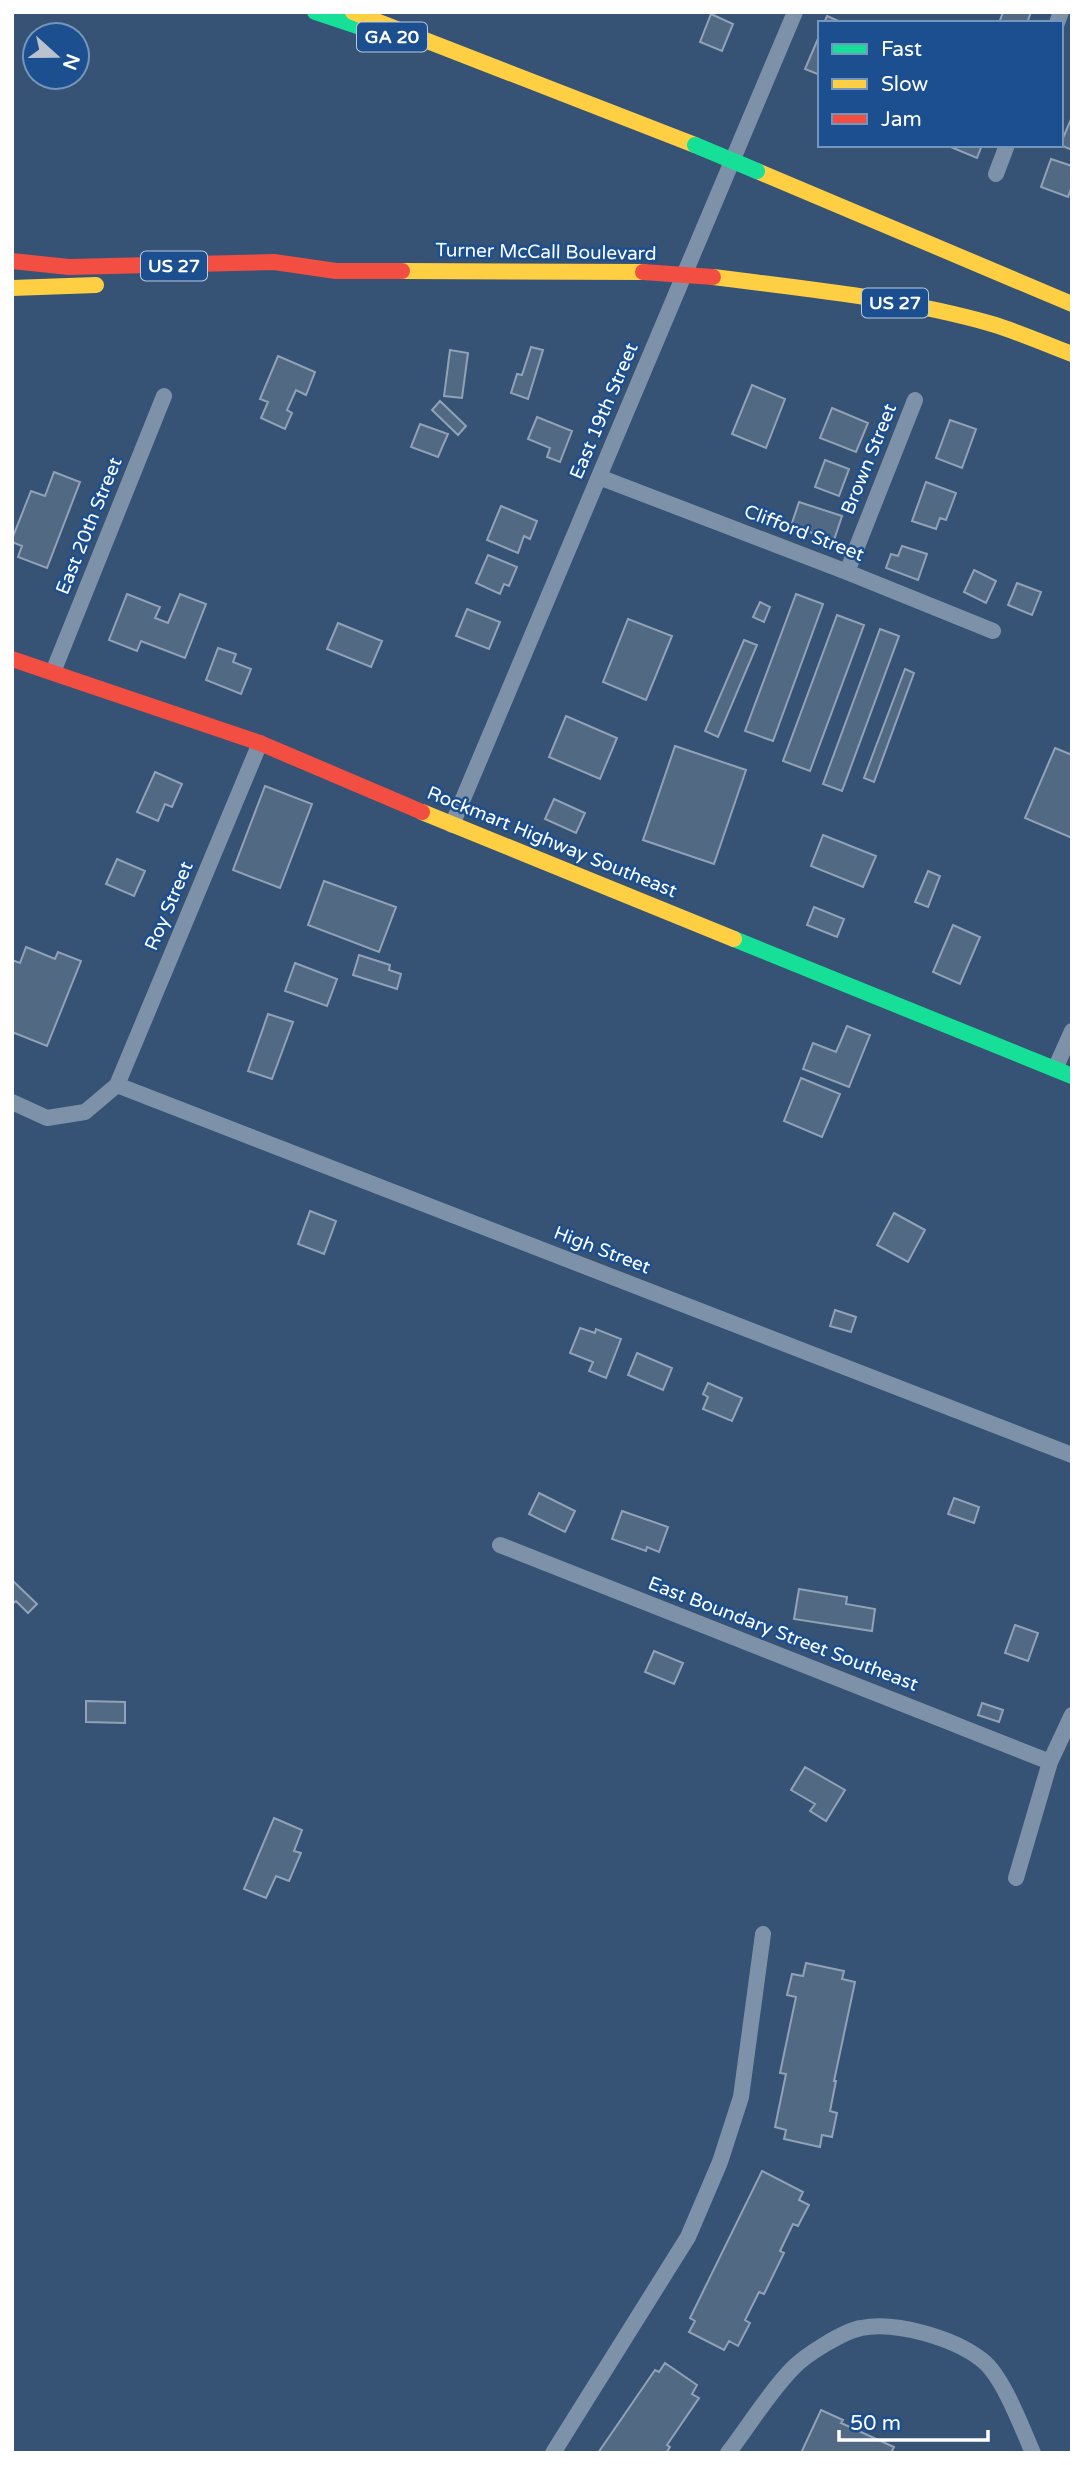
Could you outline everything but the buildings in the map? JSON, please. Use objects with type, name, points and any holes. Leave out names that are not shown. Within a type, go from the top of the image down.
[{"type":"main road","name":"GA 20","points":[[315,12],[360,28],[470,59]]},
{"type":"main road","points":[[353,12],[695,145],[1072,304]]},
{"type":"main road","name":"Turner McCall Boulevard","points":[[12,261],[69,267],[274,262],[336,271],[643,272],[713,277],[930,309],[994,325],[1072,354]]},
{"type":"main road","points":[[275,279],[336,271]]},
{"type":"main road","points":[[12,288],[109,285]]},
{"type":"main road","name":"Rockmart Highway Southeast","points":[[12,659],[260,743],[452,825],[1072,1076]]},
{"type":"street","name":"East 19th Street","points":[[452,825],[795,12]]},
{"type":"street","points":[[996,174],[1006,147]]},
{"type":"street","name":"East 20th Street","points":[[53,672],[164,396]]},
{"type":"street","name":"Brown Street","points":[[847,572],[915,400]]},
{"type":"street","name":"Clifford Street","points":[[599,477],[993,631]]},
{"type":"street","name":"Roy Street","points":[[117,1085],[260,743]]},
{"type":"street","points":[[1055,1069],[1072,1031]]},
{"type":"street","points":[[12,1102],[47,1118],[85,1111],[117,1085]]},
{"type":"street","name":"High Street","points":[[117,1085],[1072,1455]]},
{"type":"street","name":"East Boundary Street Southeast","points":[[500,1545],[1050,1762]]},
{"type":"street","points":[[1016,1878],[1050,1762],[1072,1715]]},
{"type":"street","points":[[553,2453],[688,2237],[720,2162],[741,2097],[763,1934]]},
{"type":"street","points":[[728,2453],[793,2367],[819,2348],[860,2328],[896,2326],[950,2342],[984,2361],[1009,2398],[1033,2453]]},
{"type":"traffic: fast","points":[[315,12],[372,31]]},
{"type":"traffic: fast","points":[[695,145],[757,171]]},
{"type":"traffic: fast","points":[[734,939],[1072,1076]]},
{"type":"traffic: slow","points":[[353,12],[695,145]]},
{"type":"traffic: slow","points":[[757,171],[1072,304]]},
{"type":"traffic: slow","points":[[402,271],[643,272]]},
{"type":"traffic: slow","points":[[713,277],[923,307],[992,324],[1072,354]]},
{"type":"traffic: slow","points":[[12,288],[96,285]]},
{"type":"traffic: slow","points":[[422,812],[734,939]]},
{"type":"traffic: jam","points":[[12,261],[69,267],[274,262],[336,271],[402,271]]},
{"type":"traffic: jam","points":[[643,272],[713,277]]},
{"type":"traffic: jam","points":[[12,659],[260,743],[422,812]]}]
